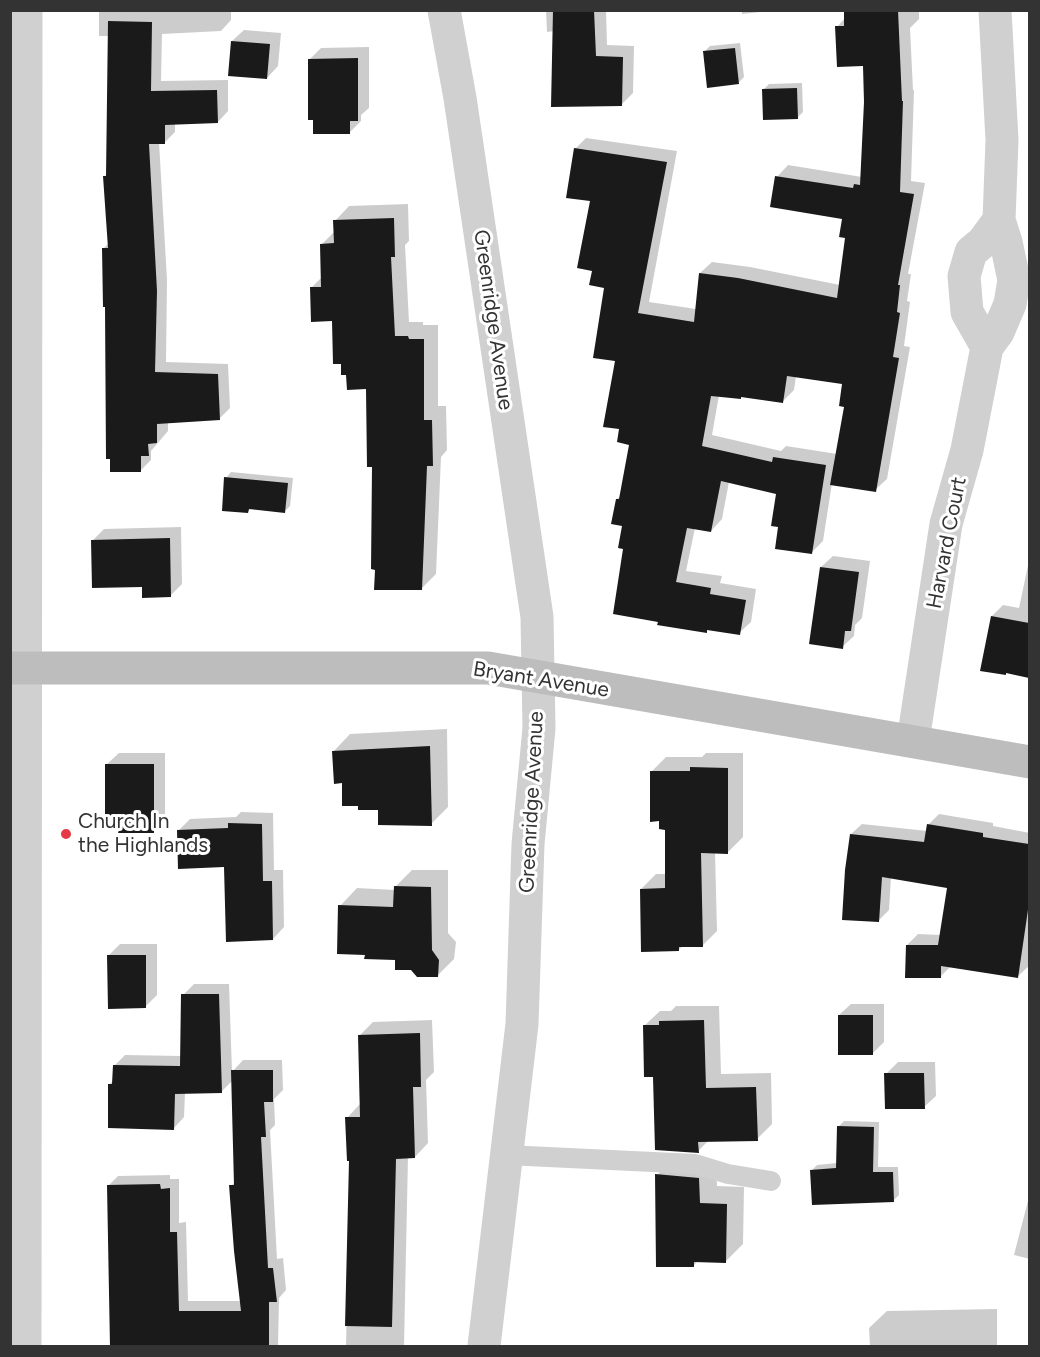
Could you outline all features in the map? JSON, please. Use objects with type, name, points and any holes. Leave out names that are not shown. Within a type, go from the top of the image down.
[{"type":"street","points":[[25,1347],[18,668],[26,10]]},
{"type":"street","name":"Greenridge Avenue","points":[[444,10],[460,98],[537,617],[539,728],[528,844],[522,1024],[484,1347]]},
{"type":"street","name":"Harvard Court","points":[[913,741],[946,524],[966,450],[987,347],[998,332],[1010,304],[1014,280],[999,220],[1002,140],[995,10]]},
{"type":"street","points":[[987,347],[967,312],[963,276],[971,252],[983,242],[999,220]]},
{"type":"street","name":"Bryant Avenue","points":[[18,668],[488,668],[1029,762]]},
{"type":"lane","points":[[506,1155],[695,1164],[728,1174],[771,1181]]},
{"type":"building","points":[[553,10],[594,10],[596,56],[623,57],[622,106],[551,107]]},
{"type":"building","points":[[844,10],[898,10],[903,101],[900,192],[914,194],[898,285],[900,285],[897,312],[900,313],[893,357],[899,358],[876,492],[830,485],[844,407],[839,406],[842,384],[787,376],[783,403],[741,397],[741,399],[711,396],[702,446],[772,462],[773,457],[826,465],[812,554],[775,549],[778,527],[771,526],[776,494],[721,481],[711,532],[687,528],[676,582],[711,588],[710,594],[746,600],[740,635],[707,630],[707,633],[657,625],[658,622],[613,614],[623,549],[618,548],[622,526],[611,524],[616,499],[619,499],[629,445],[617,442],[619,429],[603,427],[615,361],[593,358],[604,288],[589,285],[592,271],[577,268],[590,201],[566,198],[574,148],[667,162],[638,313],[694,322],[699,273],[738,278],[837,298],[845,238],[839,237],[842,219],[770,207],[775,176],[853,188],[854,184],[860,185],[864,102],[863,66],[837,67],[835,26],[844,26]]},
{"type":"building","points":[[108,21],[152,22],[151,91],[217,90],[218,123],[165,125],[165,144],[149,144],[157,291],[155,372],[218,374],[220,420],[157,424],[157,443],[148,444],[149,456],[141,456],[141,472],[110,472],[110,459],[106,459],[105,307],[103,307],[102,248],[108,248],[103,176],[106,176]]},
{"type":"building","points":[[231,41],[270,44],[267,79],[228,76]]},
{"type":"building","points":[[735,48],[739,84],[707,88],[703,51]]},
{"type":"building","points":[[358,58],[358,121],[350,121],[350,134],[313,134],[313,120],[308,120],[308,59]]},
{"type":"building","points":[[797,88],[798,119],[763,120],[762,89]]},
{"type":"building","points":[[394,218],[395,257],[391,257],[395,336],[424,339],[424,420],[432,420],[433,466],[427,466],[422,590],[374,590],[375,570],[371,569],[372,467],[367,467],[366,389],[347,390],[346,375],[341,375],[341,364],[333,364],[332,321],[311,322],[310,287],[321,287],[320,244],[334,243],[333,220]]},
{"type":"building","points":[[224,477],[288,483],[285,513],[249,509],[248,513],[222,511]]},
{"type":"building","points":[[170,538],[171,597],[142,598],[142,587],[92,588],[91,540]]},
{"type":"building","points":[[820,567],[859,572],[851,631],[845,631],[843,649],[809,644]]},
{"type":"building","points":[[991,616],[1029,623],[1029,678],[980,671]]},
{"type":"building","points":[[430,746],[432,826],[378,825],[378,810],[358,810],[358,806],[342,806],[342,783],[334,784],[332,751]]},
{"type":"building","points":[[105,764],[154,764],[154,833],[118,833],[119,830],[105,829]]},
{"type":"building","points":[[690,767],[728,768],[728,854],[701,853],[703,947],[679,947],[679,951],[641,952],[640,889],[665,888],[665,830],[659,829],[659,821],[650,822],[650,771],[690,771]]},
{"type":"building","points":[[228,823],[262,824],[263,881],[272,881],[273,940],[226,942],[224,867],[178,869],[177,830],[228,828]]},
{"type":"building","points":[[927,824],[983,833],[983,837],[1029,844],[1029,903],[1018,978],[941,966],[941,978],[905,978],[906,945],[938,945],[947,888],[882,877],[879,922],[842,920],[850,834],[924,842]]},
{"type":"building","points":[[394,886],[431,887],[432,950],[439,960],[438,977],[417,977],[411,970],[395,970],[395,960],[364,959],[365,955],[337,954],[338,905],[393,907]]},
{"type":"building","points":[[107,955],[146,955],[146,1008],[108,1009]]},
{"type":"building","points":[[181,994],[219,994],[222,1093],[175,1094],[174,1130],[108,1128],[108,1084],[112,1084],[113,1065],[180,1066]]},
{"type":"building","points":[[838,1015],[873,1015],[873,1055],[838,1055]]},
{"type":"building","points":[[704,1020],[706,1088],[756,1087],[758,1141],[698,1142],[699,1153],[655,1150],[653,1077],[644,1077],[643,1025],[659,1025],[659,1021]]},
{"type":"building","points":[[420,1033],[421,1087],[413,1087],[415,1158],[396,1159],[392,1327],[345,1326],[349,1161],[347,1161],[345,1117],[360,1117],[358,1035]]},
{"type":"building","points":[[231,1070],[273,1070],[273,1102],[264,1102],[266,1137],[261,1137],[268,1268],[273,1268],[277,1302],[269,1302],[269,1347],[110,1347],[107,1185],[160,1184],[161,1189],[170,1188],[170,1232],[177,1232],[179,1311],[241,1311],[229,1185],[234,1185]]},
{"type":"building","points":[[884,1073],[924,1073],[925,1109],[885,1109]]},
{"type":"building","points":[[837,1126],[874,1127],[873,1172],[893,1172],[894,1202],[812,1205],[810,1170],[836,1168]]},
{"type":"building","points":[[655,1174],[699,1178],[700,1203],[727,1204],[726,1263],[694,1262],[694,1267],[656,1267]]},
{"type":"place","name":"Church In the Highlands","points":[[66,834]]}]
